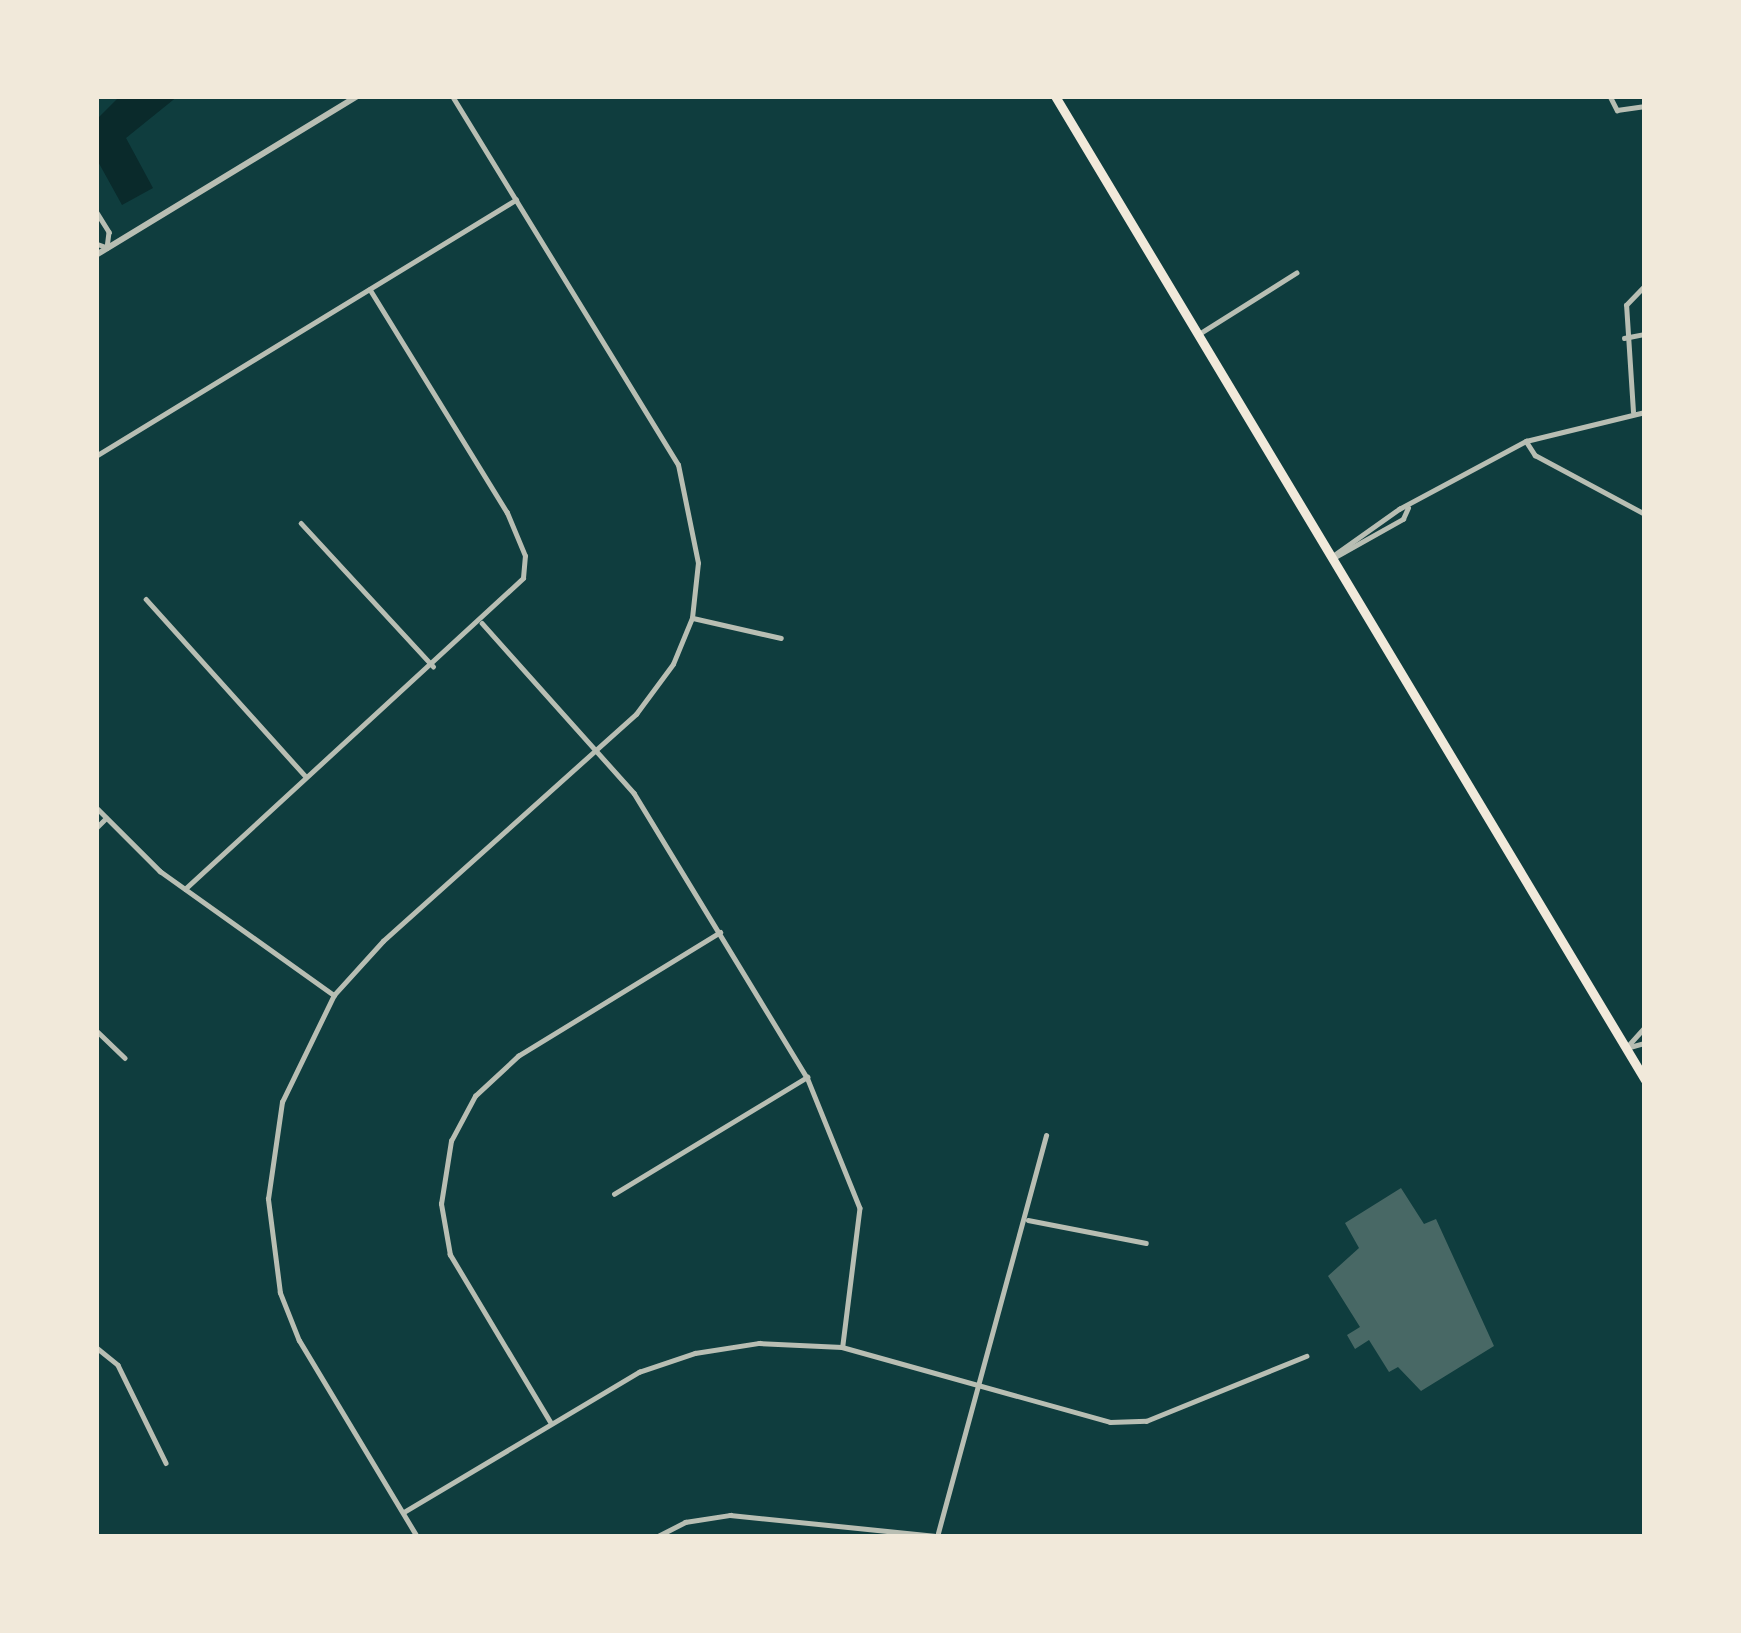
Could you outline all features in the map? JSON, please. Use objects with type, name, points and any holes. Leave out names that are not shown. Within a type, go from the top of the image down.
[{"type":"main road","points":[[1054,96],[1645,1080]]},
{"type":"street","points":[[96,255],[357,96]]},
{"type":"street","points":[[417,1537],[298,1341],[273,1250],[271,1148],[300,1053],[334,995],[383,941],[598,750],[673,664],[692,618],[698,563],[678,464],[452,96]]},
{"type":"street","points":[[1610,96],[1617,110],[1645,106]]},
{"type":"street","points":[[96,456],[516,200]]},
{"type":"street","points":[[96,212],[109,232],[107,248]]},
{"type":"street","points":[[96,244],[107,248]]},
{"type":"street","points":[[1197,335],[1296,273]]},
{"type":"street","points":[[1633,412],[1624,338],[1626,305],[1645,285]]},
{"type":"street","points":[[185,889],[482,623],[523,578],[525,556],[507,513],[370,290]]},
{"type":"street","points":[[1624,338],[1645,334]]},
{"type":"street","points":[[1331,559],[1344,542],[1526,441],[1645,412]]},
{"type":"street","points":[[1526,441],[1535,455],[1645,514]]},
{"type":"street","points":[[1331,559],[1408,508]]},
{"type":"street","points":[[301,523],[433,666]]},
{"type":"street","points":[[146,598],[306,777]]},
{"type":"street","points":[[692,618],[781,638]]},
{"type":"street","points":[[482,623],[598,750],[720,932],[807,1077],[860,1208],[842,1348]]},
{"type":"street","points":[[96,807],[185,889],[334,995]]},
{"type":"street","points":[[96,828],[106,818]]},
{"type":"street","points":[[550,1422],[451,1255],[440,1204],[451,1142],[475,1096],[504,1066],[720,932]]},
{"type":"street","points":[[1626,1048],[1645,1027]]},
{"type":"street","points":[[96,1030],[125,1058]]},
{"type":"street","points":[[1626,1048],[1645,1043]]},
{"type":"street","points":[[614,1194],[807,1077]]},
{"type":"street","points":[[938,1533],[1028,1220],[1046,1135]]},
{"type":"street","points":[[1028,1220],[1146,1243]]},
{"type":"street","points":[[404,1512],[639,1372],[695,1353],[759,1343],[842,1348],[1110,1422],[1146,1421],[1306,1356]]},
{"type":"street","points":[[96,1348],[118,1365],[166,1462]]},
{"type":"street","points":[[656,1537],[685,1522],[730,1515],[948,1537]]},
{"type":"water","points":[[120,96],[178,96],[126,138],[153,188],[122,205],[96,158],[96,120]]},
{"type":"building","points":[[1401,1188],[1424,1224],[1436,1219],[1494,1346],[1421,1391],[1398,1367],[1389,1372],[1369,1340],[1355,1349],[1347,1335],[1360,1327],[1328,1276],[1359,1248],[1345,1223]]}]
